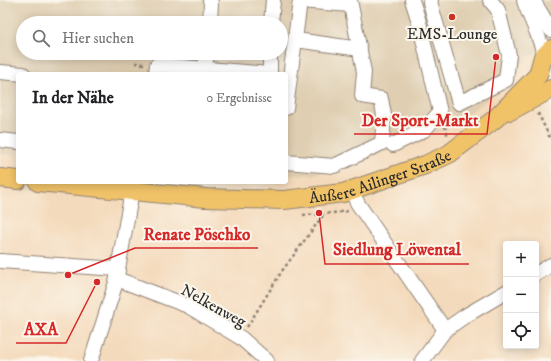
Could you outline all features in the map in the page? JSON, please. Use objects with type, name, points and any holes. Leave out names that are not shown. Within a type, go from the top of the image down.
[{"type":"main road","points":[[545,58],[545,80],[551,85]]},
{"type":"main road","points":[[495,119],[538,75],[545,58]]},
{"type":"main road","points":[[495,119],[551,89]]},
{"type":"main road","name":"Äußere Ailinger Straße","points":[[58,184],[206,198],[284,200],[343,193],[425,165],[449,154],[495,119]]},
{"type":"main road","points":[[0,178],[16,180]]},
{"type":"street","points":[[210,0],[210,16]]},
{"type":"street","points":[[272,16],[273,0]]},
{"type":"street","points":[[412,0],[426,50],[440,112]]},
{"type":"street","points":[[431,0],[430,2],[459,103]]},
{"type":"street","points":[[393,145],[424,130],[440,112],[506,80],[509,55],[498,10],[490,0]]},
{"type":"street","points":[[524,0],[545,58]]},
{"type":"street","points":[[533,0],[551,30]]},
{"type":"street","points":[[288,94],[300,1],[350,3],[364,72],[362,96],[381,99],[384,115],[382,143],[334,166],[288,162]]},
{"type":"street","points":[[296,40],[360,49]]},
{"type":"street","points":[[426,50],[438,57],[448,89]]},
{"type":"street","points":[[156,72],[157,65],[204,72],[205,60]]},
{"type":"street","points":[[270,60],[270,72]]},
{"type":"street","points":[[0,72],[16,73]]},
{"type":"street","points":[[0,140],[16,142]]},
{"type":"street","points":[[351,190],[358,204],[446,330]]},
{"type":"street","points":[[91,361],[118,274],[130,202],[130,191]]},
{"type":"street","name":"Nelkenweg","points":[[0,261],[118,274],[188,306],[241,338],[267,361]]},
{"type":"street","points":[[539,272],[551,265]]},
{"type":"street","points":[[422,361],[446,330],[465,316],[503,294]]},
{"type":"path","points":[[537,113],[551,140]]},
{"type":"path","points":[[241,338],[282,271],[324,214]]},
{"type":"shaded area","points":[[0,0],[551,0],[551,46],[528,57],[503,88],[447,129],[371,157],[313,175],[288,175],[288,72],[16,72],[16,156],[0,154]]},
{"type":"place","name":"EMS-Lounge","points":[[452,17]]},
{"type":"place","name":"Der Sport-Markt","points":[[496,57]]},
{"type":"place","name":"Siedlung Löwental","points":[[319,213]]},
{"type":"place","name":"Renate Pöschko","points":[[68,275]]},
{"type":"place","name":"AXA","points":[[97,282]]}]
